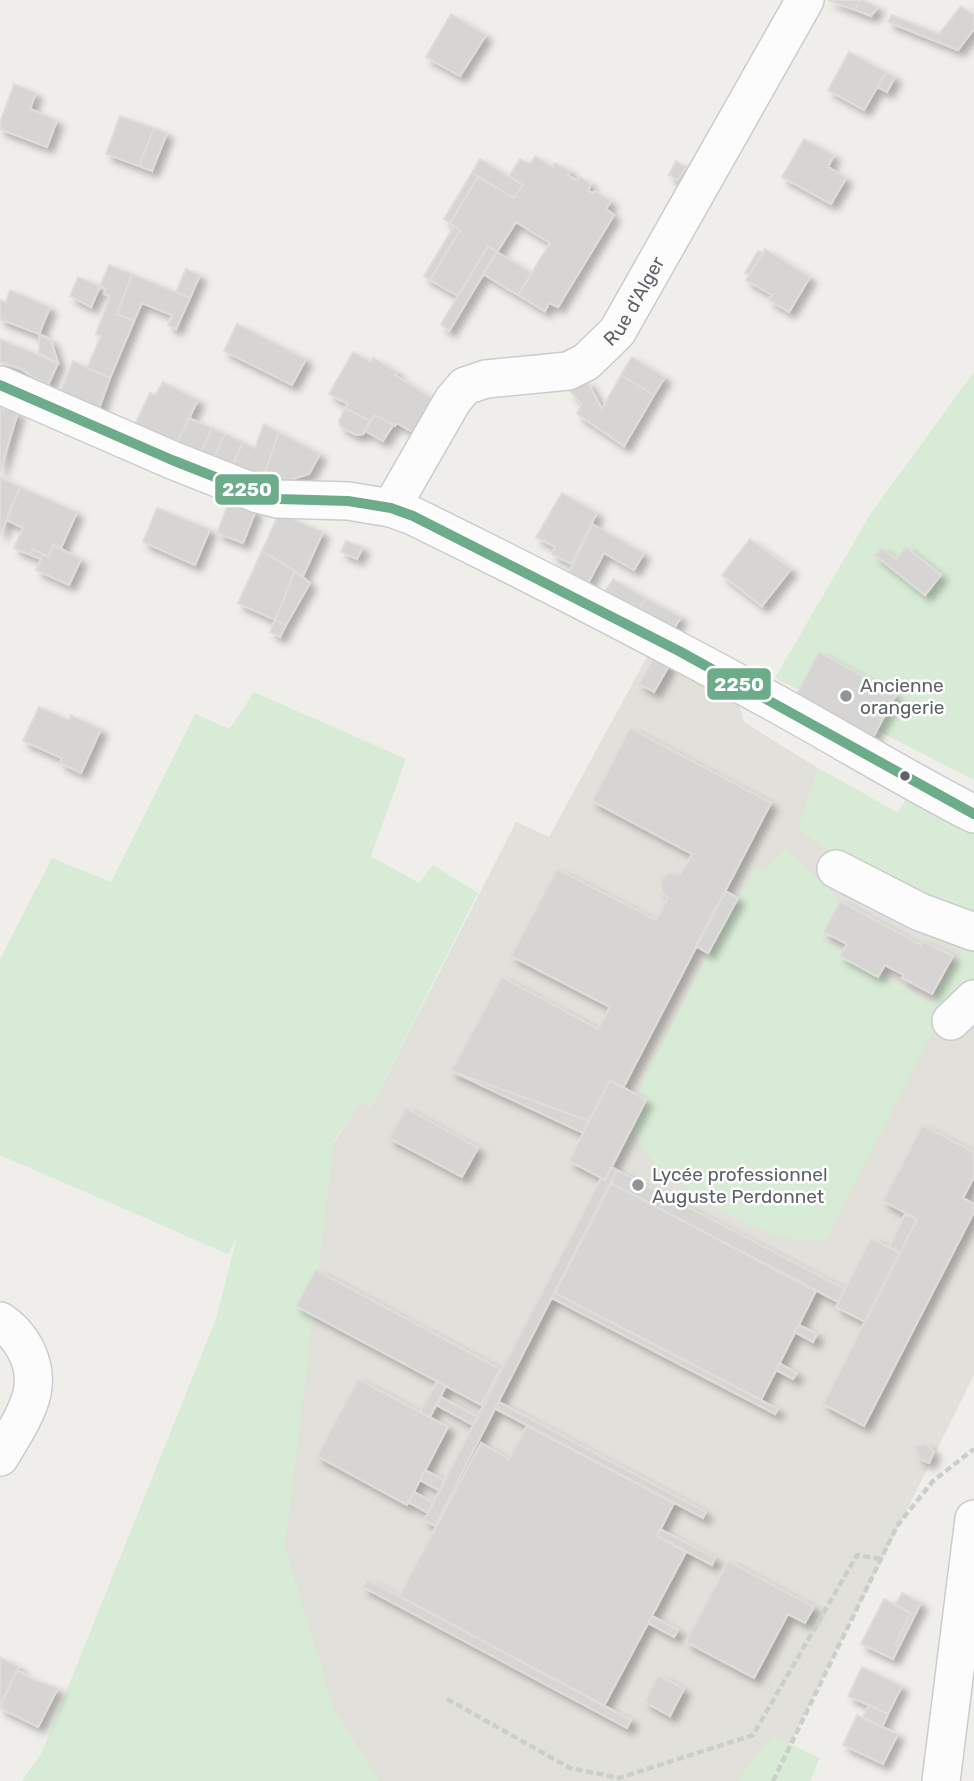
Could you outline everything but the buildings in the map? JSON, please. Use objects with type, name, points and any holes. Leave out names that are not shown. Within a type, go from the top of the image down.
[{"type":"street","name":"Rue d'Alger","points":[[391,508],[453,400],[465,386],[486,379],[568,371],[586,362],[617,332],[805,0]]},
{"type":"street","points":[[0,385],[172,460],[258,494],[278,499],[348,501],[391,508],[413,516],[557,587],[768,699],[907,781],[974,814]]},
{"type":"street","points":[[836,869],[920,912],[974,932]]},
{"type":"street","points":[[0,1321],[20,1340],[32,1361],[33,1376],[32,1392],[0,1457]]},
{"type":"street","points":[[941,1781],[974,1519]]},
{"type":"path","points":[[773,1781],[897,1526],[933,1481],[974,1449]]},
{"type":"path","points":[[447,1699],[570,1768],[619,1778],[753,1735],[857,1555],[881,1559]]},
{"type":"shaded area","name":"Lycée professionnel Auguste Perdonnet","points":[[649,653],[738,700],[744,722],[898,813],[906,799],[974,833],[974,1375],[772,1781],[26,1781],[75,1699],[269,1229],[335,1141],[360,1102],[371,1107],[516,822],[549,837]]},
{"type":"green space","points":[[974,372],[974,780],[775,678],[871,513]]},
{"type":"green space","points":[[254,692],[406,759],[371,856],[419,883],[433,865],[478,893],[371,1107],[360,1102],[334,1141],[285,1547],[334,1709],[379,1781],[22,1781],[41,1754],[216,1319],[237,1237],[228,1254],[0,1155],[0,959],[52,858],[111,882],[195,714],[230,729]]},
{"type":"green space","points":[[818,768],[898,813],[906,799],[974,833],[974,918],[853,868],[798,829]]},
{"type":"green space","points":[[786,848],[840,901],[822,940],[931,1003],[965,944],[974,942],[974,985],[943,1012],[826,1239],[816,1240],[799,1240],[760,1229],[694,1194],[674,1180],[645,1152],[631,1129],[644,1077],[753,869],[765,871]]},
{"type":"green space","points":[[773,1736],[820,1758],[810,1781],[737,1781]]},
{"type":"transit line","name":"2250","points":[[0,385],[172,460],[258,494],[278,499],[348,501],[391,508],[413,516],[679,651],[974,814]]},
{"type":"place","name":"Ancienne orangerie","points":[[846,696]]},
{"type":"place","name":"Lycée professionnel Auguste Perdonnet","points":[[638,1185]]}]
